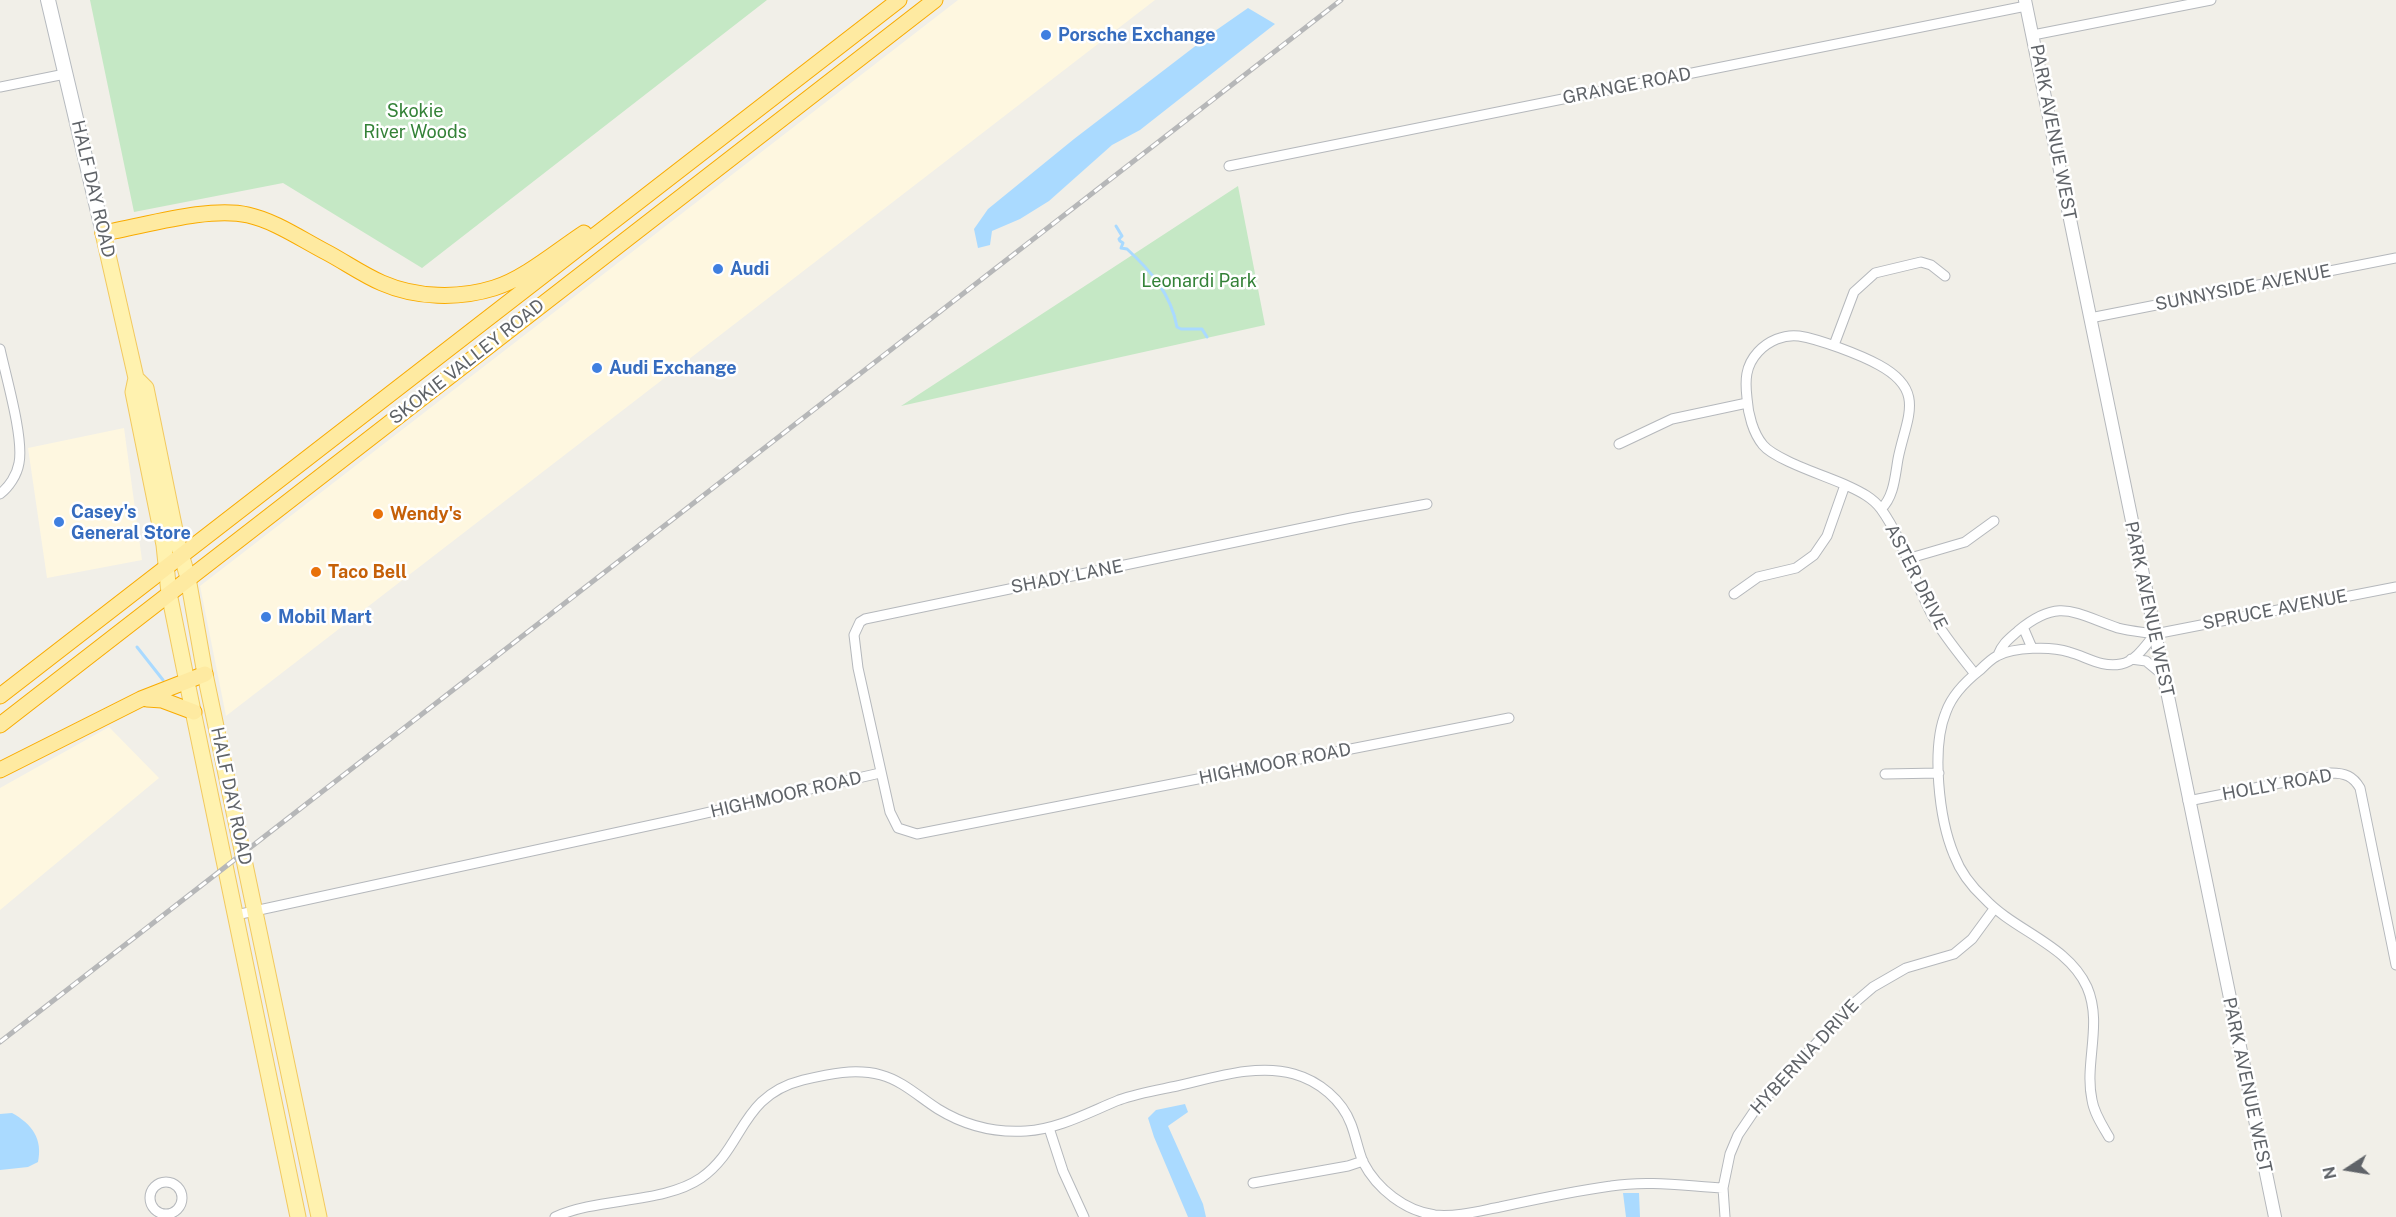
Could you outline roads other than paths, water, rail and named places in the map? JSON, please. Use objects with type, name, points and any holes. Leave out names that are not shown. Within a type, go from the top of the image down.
[{"type":"highway","name":"SKOKIE VALLEY ROAD","points":[[0,696],[898,0]]},
{"type":"highway","name":"SKOKIE VALLEY ROAD","points":[[0,725],[935,0]]},
{"type":"highway","points":[[103,233],[206,214],[247,215],[269,222],[381,283],[428,295],[452,295],[495,288],[513,279],[689,163]]},
{"type":"highway","points":[[0,770],[141,699],[205,674]]},
{"type":"highway","points":[[141,699],[162,700],[194,712]]},
{"type":"main road","name":"HALF DAY ROAD","points":[[48,0],[136,378],[133,392],[164,545],[169,593],[298,1217]]},
{"type":"main road","name":"HALF DAY ROAD","points":[[136,378],[146,388],[181,556],[188,578],[205,674],[320,1217]]},
{"type":"street","points":[[2033,35],[2211,0]]},
{"type":"street","name":"PARK AVENUE WEST","points":[[2025,3],[2275,1217]]},
{"type":"street","name":"GRANGE ROAD","points":[[1229,166],[2025,3]]},
{"type":"street","points":[[0,87],[65,74]]},
{"type":"street","name":"SUNNYSIDE AVENUE","points":[[2090,318],[2396,258]]},
{"type":"street","points":[[1834,345],[1854,292],[1875,273],[1921,262],[1931,265],[1945,276]]},
{"type":"street","name":"ASTER DRIVE","points":[[1881,509],[1891,496],[1899,454],[1909,421],[1910,404],[1905,387],[1894,373],[1834,345],[1797,336],[1782,337],[1772,341],[1756,354],[1746,372],[1747,403],[1755,433],[1773,454],[1861,492],[1881,509],[1897,535],[1933,616],[1975,674]]},
{"type":"street","points":[[0,349],[20,445],[15,476],[0,494]]},
{"type":"street","points":[[1619,444],[1671,418],[1747,403]]},
{"type":"street","points":[[1734,594],[1758,577],[1796,568],[1814,555],[1827,536],[1845,484]]},
{"type":"street","name":"SHADY LANE","points":[[880,773],[858,668],[854,635],[860,622],[865,619],[1427,504]]},
{"type":"street","points":[[1907,560],[1965,542],[1994,520]]},
{"type":"street","name":"SPRUCE AVENUE","points":[[2155,634],[2396,586]]},
{"type":"street","points":[[1998,655],[2001,645],[2023,627],[2041,615],[2062,610],[2079,613],[2115,627],[2155,634],[2139,654],[2123,664],[2102,663],[2067,651],[2032,648],[1998,655],[1960,689],[1946,710],[1937,750],[1946,830],[1954,856],[1967,879],[1994,909],[2075,968],[2087,987],[2094,1013],[2090,1075],[2091,1098],[2109,1137]]},
{"type":"street","points":[[2023,627],[2032,648]]},
{"type":"street","points":[[2131,659],[2146,661],[2163,675]]},
{"type":"street","name":"HIGHMOOR ROAD","points":[[236,915],[880,773],[890,812],[898,828],[917,834],[1509,718]]},
{"type":"street","points":[[1885,774],[1939,773]]},
{"type":"street","name":"HOLLY ROAD","points":[[2188,801],[2331,773],[2346,774],[2352,777],[2360,789],[2396,965]]},
{"type":"street","name":"HYBERNIA DRIVE","points":[[1725,1217],[1723,1188],[1730,1154],[1738,1135],[1757,1107],[1852,1005],[1873,987],[1903,969],[1954,954],[1963,948],[1994,909]]},
{"type":"street","points":[[555,1217],[569,1211],[656,1195],[700,1179],[724,1156],[753,1110],[765,1099],[800,1081],[842,1072],[883,1075],[904,1084],[938,1109],[961,1122],[1001,1131],[1026,1131],[1049,1128],[1144,1093],[1258,1070],[1279,1070],[1299,1075],[1323,1088],[1344,1110],[1363,1161],[1371,1174],[1390,1195],[1402,1203],[1435,1215],[1469,1214],[1622,1185],[1723,1188]]},
{"type":"street","points":[[1049,1128],[1063,1171],[1084,1217]]},
{"type":"street","points":[[1253,1183],[1348,1166],[1363,1161]]},
{"type":"water","points":[[1248,8],[1275,24],[1140,130],[1112,145],[1049,201],[1020,219],[992,231],[990,245],[978,248],[974,229],[988,209],[1074,139]]},
{"type":"water","points":[[1185,1104],[1188,1112],[1168,1126],[1203,1204],[1206,1217],[1188,1217],[1148,1118],[1156,1110]]},
{"type":"water","points":[[12,1113],[25,1122],[34,1133],[39,1146],[38,1162],[28,1167],[0,1170],[0,1114]]},
{"type":"water","points":[[1623,1193],[1639,1193],[1640,1217],[1626,1217]]},
{"type":"waterway","points":[[1116,226],[1122,236],[1119,239],[1123,243],[1121,248],[1127,249],[1136,257],[1159,284],[1170,304],[1177,327],[1202,329],[1207,337]]},
{"type":"waterway","points":[[137,647],[163,680]]},
{"type":"railway","points":[[0,1042],[1341,0]]},
{"type":"place","name":"Porsche Exchange","points":[[1046,35]]},
{"type":"place","name":"Audi","points":[[718,269]]},
{"type":"place","name":"Audi Exchange","points":[[597,368]]},
{"type":"place","name":"Wendy's","points":[[378,514]]},
{"type":"place","name":"Casey's General Store","points":[[59,522]]},
{"type":"place","name":"Taco Bell","points":[[316,572]]},
{"type":"place","name":"Mobil Mart","points":[[266,617]]},
{"type":"park label","name":"Skokie River Woods","points":[[415,121]]},
{"type":"park label","name":"Leonardi Park","points":[[1199,281]]}]
